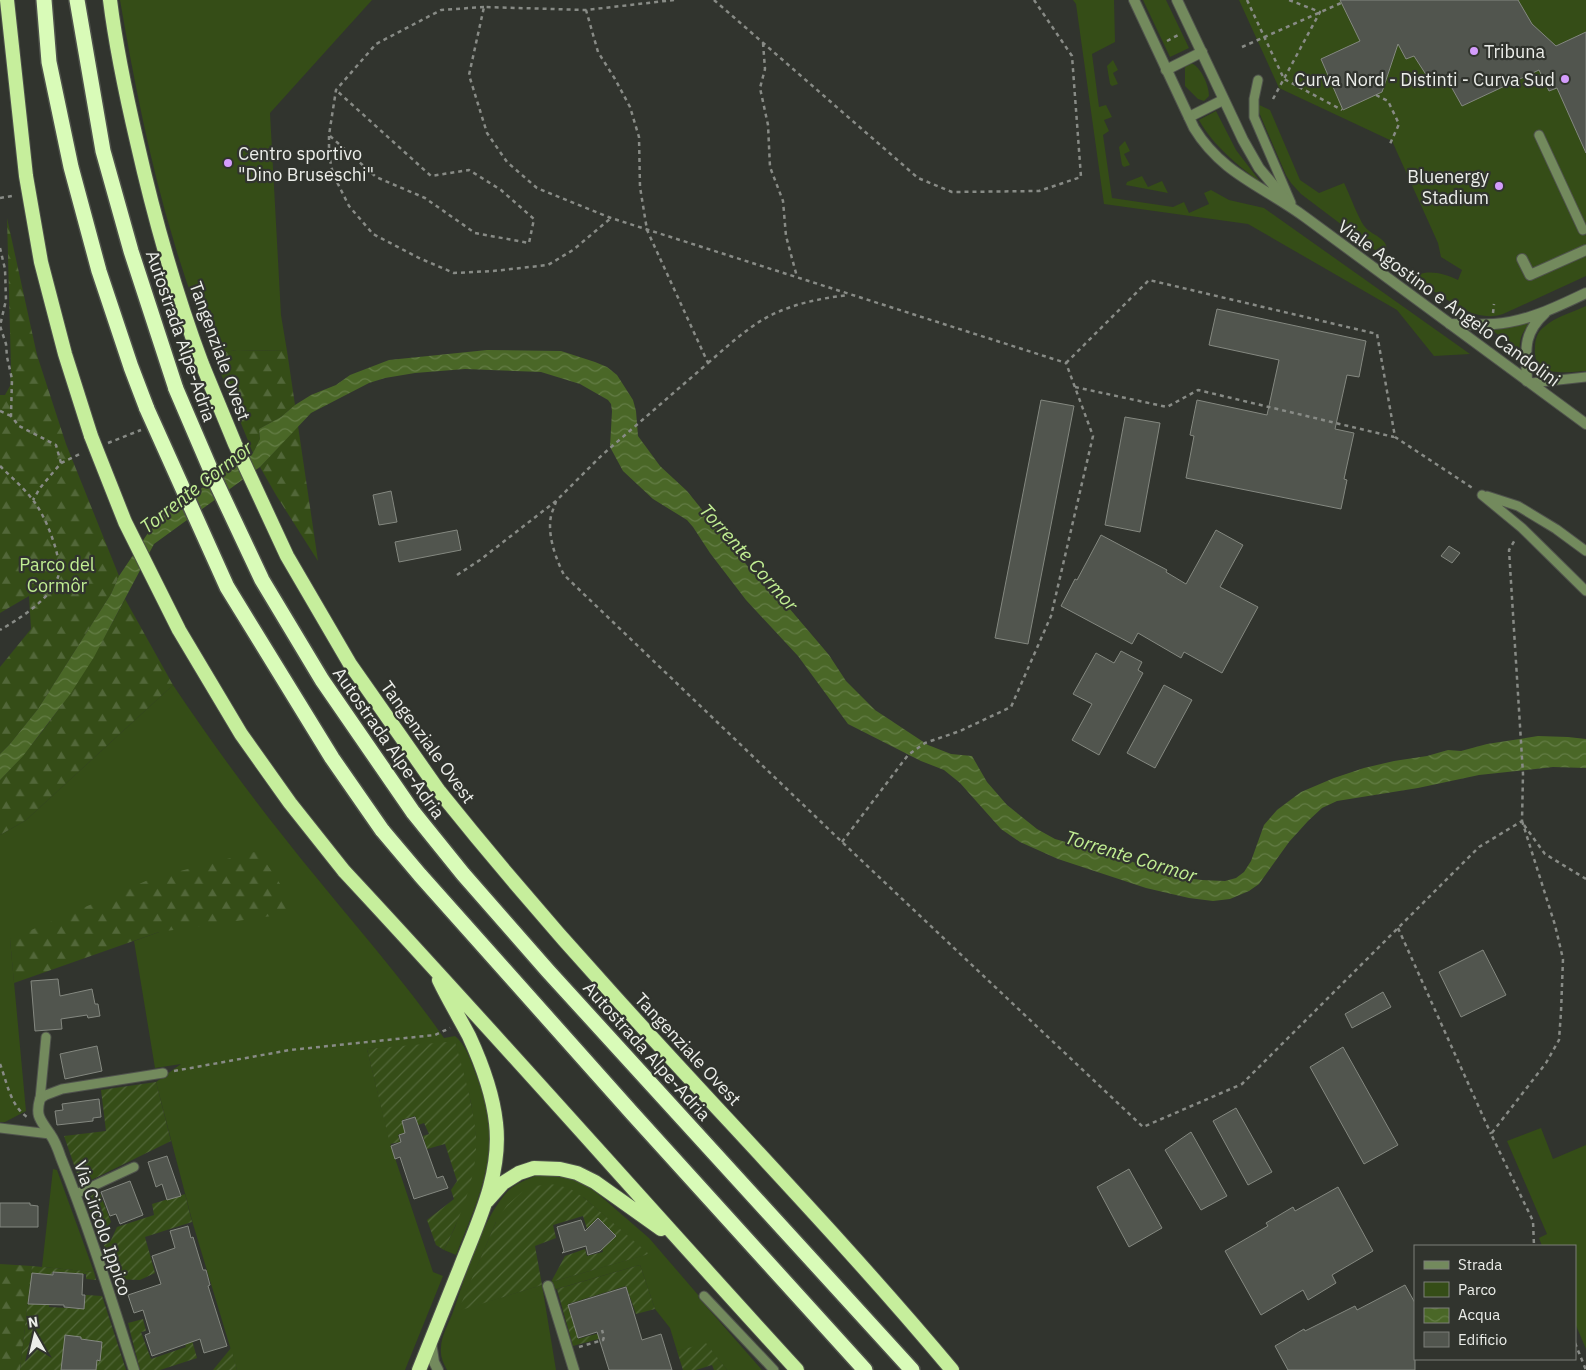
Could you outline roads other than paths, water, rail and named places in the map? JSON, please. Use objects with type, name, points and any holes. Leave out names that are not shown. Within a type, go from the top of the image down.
[{"type":"highway","points":[[7,0],[26,176],[41,262],[65,354],[91,436],[125,522],[178,630],[241,734],[290,803],[344,871],[434,967],[679,1242],[797,1370]]},
{"type":"highway","points":[[44,0],[49,62],[71,167],[99,271],[130,367],[147,409],[227,587],[332,758],[382,830],[619,1098],[865,1370]]},
{"type":"highway","name":"Autostrada Alpe-Adria","points":[[77,0],[103,151],[131,251],[176,389],[215,480],[262,580],[322,680],[413,812],[463,874],[912,1370]]},
{"type":"highway","name":"Tangenziale Ovest","points":[[110,0],[126,92],[148,190],[185,320],[235,444],[286,556],[350,664],[439,791],[485,847],[614,997],[889,1296],[952,1370]]},
{"type":"highway","points":[[419,1370],[486,1201],[497,1145],[496,1122],[475,1049],[447,997],[434,967]]},
{"type":"highway","points":[[486,1201],[503,1183],[519,1173],[534,1168],[560,1168],[577,1173],[595,1182],[679,1242]]},
{"type":"street","name":"Viale Agostino e Angelo Candolini","points":[[1134,0],[1166,70],[1202,141],[1223,164],[1293,208],[1586,424]]},
{"type":"street","name":"Viale Agostino e Angelo Candolini","points":[[1177,0],[1242,140],[1259,168],[1293,208]]},
{"type":"street","points":[[1166,70],[1202,52]]},
{"type":"street","points":[[1189,117],[1223,100]]},
{"type":"street","points":[[1522,259],[1530,275],[1586,250]]},
{"type":"street","points":[[1450,324],[1504,323],[1548,311],[1586,294]]},
{"type":"street","points":[[1529,382],[1527,337],[1538,320],[1548,311]]},
{"type":"street","name":"Via Circolo Ippico","points":[[40,1099],[38,1106],[40,1121],[58,1148],[76,1194],[134,1370]]},
{"type":"street","points":[[548,1286],[574,1370]]},
{"type":"street","points":[[430,1341],[434,1362],[438,1370]]},
{"type":"lane","points":[[1258,80],[1254,99],[1254,117],[1293,208]]},
{"type":"lane","points":[[1539,135],[1583,230]]},
{"type":"lane","points":[[1529,382],[1586,377]]},
{"type":"lane","points":[[1586,551],[1556,529],[1518,506],[1482,495],[1522,528],[1586,591]]},
{"type":"lane","points":[[46,1037],[40,1099],[62,1090],[163,1072]]},
{"type":"lane","points":[[0,1128],[50,1134]]},
{"type":"lane","points":[[76,1194],[134,1167]]},
{"type":"lane","points":[[704,1296],[774,1370]]},
{"type":"water","points":[[487,350],[561,351],[607,367],[617,375],[633,400],[638,436],[660,466],[687,491],[767,589],[789,608],[829,655],[846,681],[875,710],[928,745],[951,754],[972,756],[987,782],[1007,805],[1037,829],[1055,839],[1112,855],[1178,877],[1225,881],[1236,878],[1244,872],[1251,861],[1264,825],[1277,810],[1301,792],[1364,768],[1448,750],[1461,751],[1487,744],[1538,736],[1586,739],[1586,768],[1553,767],[1479,775],[1418,788],[1337,801],[1322,808],[1308,821],[1289,842],[1259,884],[1249,891],[1230,899],[1213,901],[1189,898],[1146,888],[1058,859],[1020,842],[1001,829],[960,783],[944,770],[921,761],[848,724],[798,656],[746,600],[687,520],[653,499],[623,471],[610,447],[612,411],[608,400],[580,384],[541,372],[465,369],[415,373],[385,378],[369,383],[311,413],[260,467],[154,544],[94,657],[71,693],[23,756],[0,780],[0,754],[38,709],[111,594],[119,576],[148,533],[164,514],[253,453],[260,439],[259,429],[281,417],[311,395],[336,385],[350,375],[389,360]]},
{"type":"place","name":"Tribuna","points":[[1474,51]]},
{"type":"place","name":"Curva Nord - Distinti - Curva Sud","points":[[1565,79]]},
{"type":"place","name":"Centro sportivo \"Dino Bruseschi\"","points":[[228,163]]},
{"type":"place","name":"Bluenergy Stadium","points":[[1499,186]]},
{"type":"water label","name":"Torrente Cormor","points":[[196,487]]},
{"type":"water label","name":"Torrente Cormor","points":[[749,557]]},
{"type":"water label","name":"Torrente Cormor","points":[[1131,856]]},
{"type":"park label","name":"Parco del Cormôr","points":[[57,574]]}]
